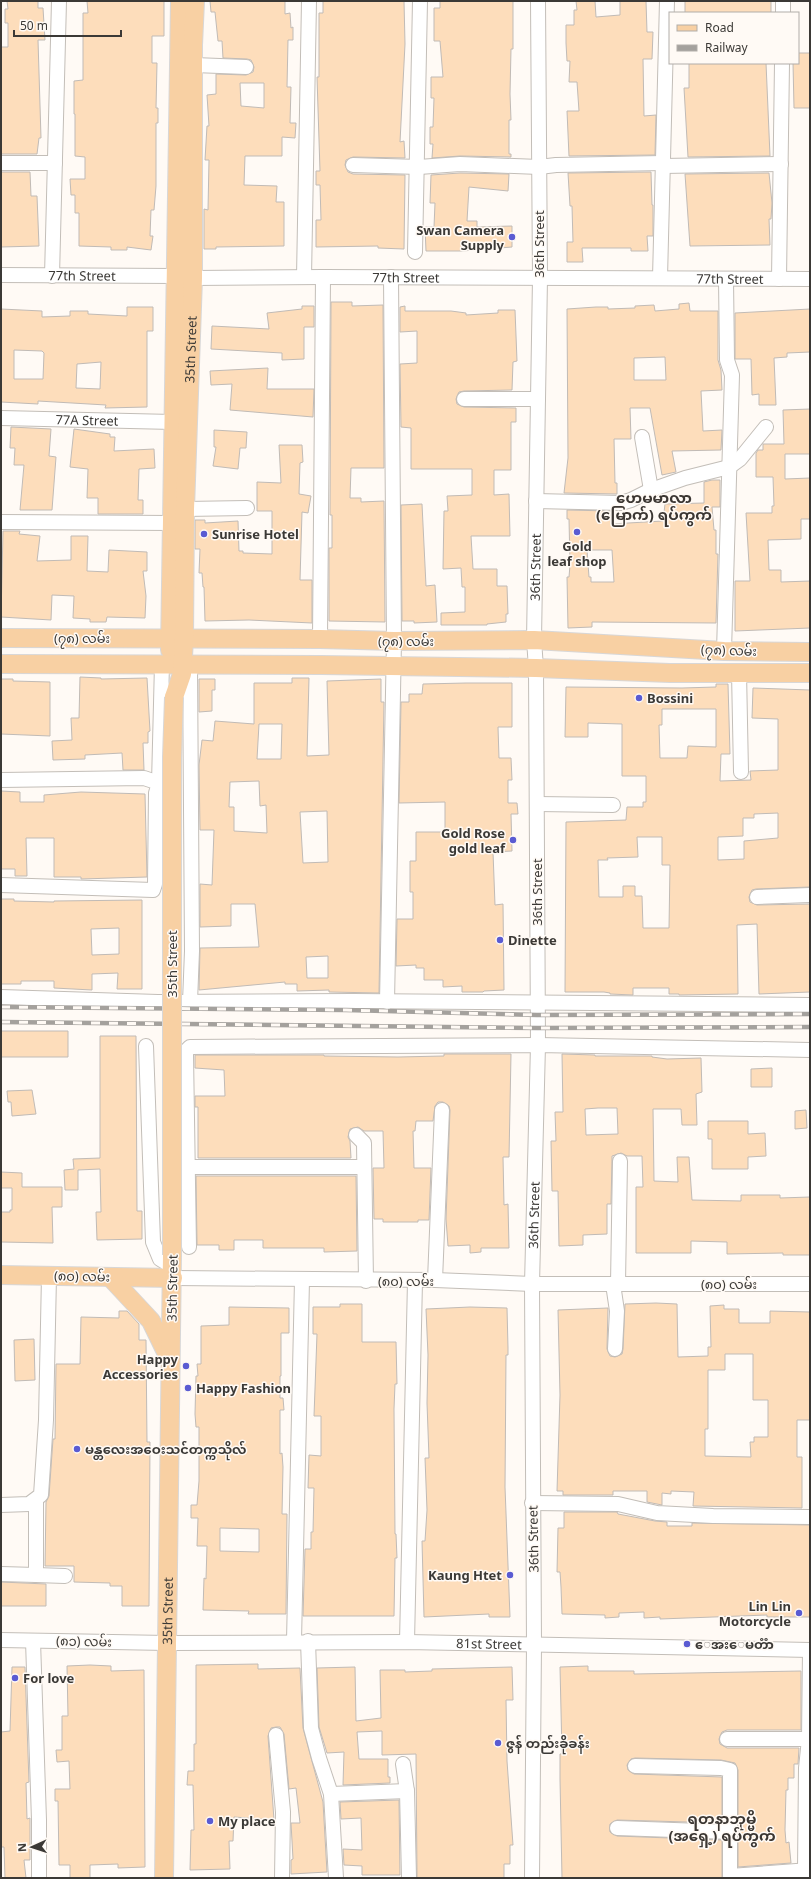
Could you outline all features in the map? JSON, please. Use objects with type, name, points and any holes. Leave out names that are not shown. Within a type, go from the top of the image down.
[{"type":"main road","name":"35th Street","points":[[177,639],[173,523],[175,276],[180,1]]},
{"type":"main road","name":"35th Street","points":[[164,1878],[173,1267],[172,757],[185,509],[193,278],[195,1]]},
{"type":"main road","name":"(၇၈) လမ်း","points":[[1,638],[320,639],[394,641],[534,640],[724,651],[810,652]]},
{"type":"main road","name":"(၇၈) လမ်း","points":[[1,664],[394,666],[536,668],[670,673],[810,673]]},
{"type":"main road","name":"(၈၀) လမ်း","points":[[1,1275],[110,1277],[173,1267]]},
{"type":"main road","points":[[110,1277],[150,1321],[171,1362]]},
{"type":"street","points":[[52,276],[59,1]]},
{"type":"street","points":[[304,277],[309,1]]},
{"type":"street","points":[[415,252],[420,1]]},
{"type":"street","name":"36th Street","points":[[532,1878],[534,1644],[532,1503],[532,1284],[538,1045],[536,668],[534,640],[540,278],[538,1]]},
{"type":"street","points":[[660,278],[667,1]]},
{"type":"street","points":[[783,1],[783,12]]},
{"type":"street","points":[[194,64],[246,67]]},
{"type":"street","points":[[779,279],[782,64]]},
{"type":"street","points":[[1,163],[55,163]]},
{"type":"street","points":[[353,165],[416,166],[460,164],[539,167],[556,165],[781,164]]},
{"type":"street","name":"77th Street","points":[[1,275],[175,276],[193,278],[323,276],[810,279]]},
{"type":"street","points":[[320,639],[323,276]]},
{"type":"street","points":[[387,1002],[394,666],[391,277]]},
{"type":"street","points":[[724,651],[732,375],[727,360],[726,279]]},
{"type":"street","points":[[464,399],[538,399]]},
{"type":"street","name":"77A Street","points":[[1,418],[174,422]]},
{"type":"street","points":[[536,501],[621,503],[631,500],[651,490],[685,478],[729,467],[740,459],[766,427]]},
{"type":"street","points":[[642,437],[651,490]]},
{"type":"street","points":[[185,509],[247,508]]},
{"type":"street","points":[[1,522],[173,523]]},
{"type":"street","points":[[1,885],[153,890],[155,884],[156,793],[159,784],[176,665]]},
{"type":"street","points":[[176,665],[192,951],[190,1002]]},
{"type":"street","points":[[739,672],[741,772]]},
{"type":"street","points":[[1,780],[144,778],[159,784]]},
{"type":"street","points":[[537,804],[613,805]]},
{"type":"street","points":[[757,896],[810,895]]},
{"type":"street","points":[[1,997],[190,1002],[810,1005]]},
{"type":"street","points":[[189,1247],[189,1167],[186,1054],[190,1047],[538,1045],[810,1050]]},
{"type":"street","points":[[146,1046],[153,1242],[160,1259],[173,1267]]},
{"type":"street","points":[[435,1280],[442,1110]]},
{"type":"street","points":[[356,1135],[364,1143],[366,1281]]},
{"type":"street","points":[[615,1349],[620,1161]]},
{"type":"street","points":[[189,1167],[364,1167]]},
{"type":"street","name":"(၈၀) လမ်း","points":[[173,1267],[302,1280],[435,1280],[532,1284],[810,1284]]},
{"type":"street","points":[[1,1505],[19,1505],[36,1500],[41,1495],[46,1420],[49,1276]]},
{"type":"street","points":[[294,1641],[302,1280]]},
{"type":"street","points":[[407,1642],[415,1281]]},
{"type":"street","points":[[36,1500],[36,1575]]},
{"type":"street","points":[[532,1503],[618,1504],[657,1513],[713,1516],[810,1517]]},
{"type":"street","points":[[1,1574],[65,1576]]},
{"type":"street","name":"(၈၁) လမ်း","points":[[1,1640],[167,1643]]},
{"type":"street","points":[[33,1640],[39,1820],[39,1878]]},
{"type":"street","name":"81st Street","points":[[167,1643],[294,1641],[407,1642],[810,1650]]},
{"type":"street","points":[[308,1641],[311,1728],[331,1794],[336,1878]]},
{"type":"street","points":[[635,1766],[721,1768],[730,1770],[730,1877],[808,1870],[806,1768],[809,1739],[810,1650]]},
{"type":"street","points":[[276,1735],[283,1812],[282,1878]]},
{"type":"street","points":[[727,1739],[809,1739]]},
{"type":"street","points":[[403,1764],[407,1791],[409,1878]]},
{"type":"street","points":[[331,1794],[407,1791]]},
{"type":"street","points":[[617,1828],[731,1832]]},
{"type":"building","points":[[7,1],[38,1],[38,8],[43,8],[45,40],[38,40],[41,138],[39,138],[37,154],[1,154],[1,47],[8,47],[8,23],[5,23],[5,9],[8,9]]},
{"type":"building","points":[[87,1],[164,1],[164,36],[152,36],[152,63],[157,63],[156,108],[158,108],[158,123],[156,123],[156,186],[154,210],[151,210],[150,236],[153,236],[151,250],[127,247],[127,250],[111,250],[111,247],[79,246],[79,213],[75,213],[75,195],[71,195],[70,179],[85,179],[85,157],[75,156],[74,81],[83,80],[83,13],[88,13]]},
{"type":"building","points":[[210,1],[285,1],[285,14],[290,13],[291,28],[293,27],[293,40],[288,40],[287,87],[291,87],[290,123],[296,123],[295,138],[282,137],[282,156],[245,156],[244,185],[277,186],[276,202],[284,202],[284,246],[216,247],[216,249],[204,249],[204,209],[208,210],[209,160],[205,160],[207,126],[209,126],[207,95],[216,94],[216,74],[246,75],[253,72],[254,67],[251,60],[223,58],[222,41],[218,41],[215,12],[211,12]],"holes":[[[240,83],[264,83],[264,108],[241,106]]]},
{"type":"building","points":[[323,1],[404,1],[405,44],[400,142],[404,141],[405,158],[353,157],[346,160],[345,165],[348,172],[353,174],[405,175],[404,249],[378,248],[378,246],[316,247],[316,220],[321,220],[320,185],[316,185],[316,171],[320,171],[317,77],[319,77],[319,13],[323,13]]},
{"type":"building","points":[[440,1],[513,1],[513,49],[511,49],[510,94],[511,120],[509,120],[509,154],[511,154],[511,157],[460,156],[432,158],[433,144],[430,144],[430,127],[433,127],[434,98],[431,98],[431,77],[443,77],[440,41],[434,41],[434,8],[440,8]]},
{"type":"building","points":[[576,1],[595,1],[596,17],[620,15],[620,1],[646,1],[647,32],[653,32],[652,59],[643,59],[644,116],[656,115],[655,155],[569,156],[567,111],[579,111],[577,82],[569,82],[570,61],[567,61],[566,25],[574,25],[574,10],[577,10]]},
{"type":"building","points":[[685,1],[771,1],[771,12],[685,12]]},
{"type":"building","points":[[799,53],[810,53],[810,108],[794,108],[793,64],[799,64]]},
{"type":"building","points":[[689,64],[766,64],[770,156],[688,157],[684,88],[689,88]]},
{"type":"building","points":[[1,172],[30,172],[31,196],[37,196],[39,246],[1,247]]},
{"type":"building","points":[[651,172],[653,236],[647,236],[648,251],[631,251],[631,248],[582,248],[583,262],[567,262],[567,242],[573,242],[572,206],[570,206],[568,173]]},
{"type":"building","points":[[460,173],[509,174],[508,191],[469,187],[467,221],[477,221],[477,227],[512,226],[512,247],[462,251],[426,251],[425,227],[434,227],[435,203],[430,203],[431,175]]},
{"type":"building","points":[[769,173],[772,203],[771,219],[769,219],[770,245],[690,246],[685,174]]},
{"type":"building","points":[[331,302],[352,302],[352,306],[383,305],[384,468],[351,468],[350,498],[361,498],[361,502],[384,501],[385,622],[329,621],[329,548],[332,548],[332,515],[330,515]]},
{"type":"building","points":[[689,303],[690,311],[718,311],[718,360],[721,370],[722,390],[701,391],[703,431],[722,430],[721,450],[672,451],[676,472],[662,475],[650,408],[630,408],[631,439],[614,439],[615,483],[617,483],[617,494],[564,493],[568,458],[567,309],[596,307],[608,307],[608,309],[635,308],[635,306],[654,305],[655,311],[679,309],[679,304]],"holes":[[[665,357],[666,380],[634,380],[634,358]]]},
{"type":"building","points":[[302,306],[314,306],[314,327],[304,327],[304,359],[282,360],[282,353],[211,349],[212,326],[269,329],[267,313],[302,309]]},
{"type":"building","points":[[405,306],[405,311],[451,311],[466,313],[466,315],[498,313],[498,310],[515,310],[517,361],[513,362],[512,390],[464,391],[459,392],[456,399],[457,404],[464,407],[516,408],[516,422],[511,422],[511,470],[494,470],[494,495],[509,494],[510,536],[471,536],[473,569],[497,569],[497,586],[507,586],[508,614],[506,614],[506,622],[487,625],[441,625],[441,613],[465,612],[465,587],[462,587],[461,568],[443,569],[444,511],[448,511],[447,496],[472,495],[472,469],[411,469],[411,428],[401,427],[400,364],[417,363],[417,331],[400,332],[400,307]]},
{"type":"building","points":[[127,307],[153,307],[153,331],[147,331],[147,407],[105,408],[106,405],[38,401],[38,404],[1,402],[1,309],[42,311],[42,317],[70,316],[70,311],[88,311],[88,314],[127,316]],"holes":[[[14,350],[42,351],[44,353],[43,379],[14,379]],[[101,362],[100,389],[76,388],[77,364]]]},
{"type":"building","points":[[810,309],[810,352],[787,353],[787,357],[774,358],[776,405],[759,405],[759,394],[752,395],[751,359],[735,359],[735,313]]},
{"type":"building","points":[[268,368],[267,389],[314,389],[313,417],[230,410],[232,384],[211,385],[210,371]]},
{"type":"building","points":[[810,409],[810,454],[785,454],[785,479],[810,478],[810,519],[801,519],[801,539],[768,540],[769,570],[781,570],[781,582],[810,581],[810,628],[735,631],[735,581],[750,581],[746,513],[772,513],[772,506],[774,506],[773,477],[756,477],[756,453],[758,450],[763,450],[763,444],[784,444],[783,410]]},
{"type":"building","points":[[11,427],[51,429],[49,456],[56,457],[52,510],[20,510],[24,465],[14,465],[15,448],[10,448]]},
{"type":"building","points":[[74,429],[110,434],[110,437],[115,437],[114,451],[154,449],[155,468],[139,469],[138,500],[143,500],[143,514],[98,514],[98,498],[87,498],[88,469],[70,467]]},
{"type":"building","points":[[214,430],[247,432],[246,448],[240,448],[238,469],[213,466],[216,447],[214,447]]},
{"type":"building","points":[[279,445],[302,445],[303,462],[300,463],[299,494],[311,496],[308,513],[302,512],[300,580],[312,580],[312,623],[249,620],[205,621],[204,587],[202,573],[199,573],[200,549],[195,549],[195,520],[205,520],[205,523],[238,521],[239,551],[243,551],[243,553],[272,554],[272,511],[257,511],[257,482],[281,483]]},
{"type":"building","points":[[720,480],[720,507],[712,507],[714,530],[716,530],[716,554],[718,554],[716,623],[592,622],[592,627],[568,628],[567,577],[569,577],[570,565],[569,519],[567,519],[567,510],[611,511],[611,524],[663,521],[665,504],[704,503],[704,482]],"holes":[[[587,550],[612,550],[614,582],[591,582],[591,577],[589,577]]]},
{"type":"building","points":[[422,504],[426,586],[435,585],[437,622],[414,623],[414,621],[402,621],[401,505]]},
{"type":"building","points":[[3,531],[20,531],[19,534],[40,536],[37,561],[71,560],[71,536],[88,536],[87,571],[108,572],[109,550],[147,552],[147,571],[143,571],[146,596],[145,618],[107,617],[106,622],[90,622],[90,619],[73,618],[74,596],[52,595],[51,620],[1,617]]},
{"type":"building","points":[[80,677],[101,679],[147,678],[150,731],[148,732],[148,743],[143,743],[144,770],[123,770],[122,753],[85,755],[85,759],[53,760],[52,741],[72,740],[71,718],[79,718]]},
{"type":"building","points":[[292,678],[309,678],[307,756],[329,755],[327,681],[381,679],[381,702],[384,702],[379,993],[329,992],[329,990],[297,991],[297,984],[285,984],[285,982],[199,990],[200,948],[259,947],[255,904],[231,904],[231,926],[200,927],[200,884],[212,885],[214,830],[200,830],[199,765],[202,740],[213,741],[215,721],[254,724],[254,683],[292,683]],"holes":[[[259,724],[282,724],[281,759],[257,759]],[[259,781],[260,806],[266,805],[267,833],[234,831],[234,807],[229,807],[230,782]],[[327,811],[328,862],[303,863],[300,812]],[[328,956],[328,978],[307,978],[306,957]]]},
{"type":"building","points":[[1,679],[13,679],[13,681],[50,682],[50,736],[1,734]]},
{"type":"building","points":[[199,679],[215,679],[215,690],[212,690],[212,711],[199,712]]},
{"type":"building","points":[[512,683],[512,727],[498,727],[499,758],[511,758],[512,780],[508,780],[508,803],[517,803],[518,814],[511,814],[512,851],[493,852],[495,905],[503,904],[504,990],[483,992],[462,992],[462,986],[443,987],[443,980],[424,980],[424,968],[416,968],[416,965],[396,966],[397,919],[413,919],[413,892],[410,892],[410,861],[416,861],[416,832],[445,832],[445,802],[399,803],[401,702],[409,702],[409,694],[422,694],[423,684]]},
{"type":"building","points":[[716,684],[728,684],[730,754],[721,754],[720,781],[751,780],[750,771],[778,770],[778,719],[752,718],[753,688],[810,690],[810,887],[756,889],[752,890],[749,897],[750,902],[757,905],[810,904],[810,992],[759,994],[757,924],[737,925],[738,994],[679,995],[669,994],[669,988],[633,988],[633,995],[610,994],[604,992],[565,992],[566,822],[626,820],[627,807],[643,807],[643,802],[646,802],[646,776],[622,776],[622,724],[588,723],[588,737],[565,737],[566,687],[716,687]],"holes":[[[662,709],[716,709],[716,747],[688,746],[687,758],[660,758],[659,725],[662,725]],[[778,813],[778,838],[744,841],[744,859],[718,860],[718,837],[743,836],[743,818],[754,818],[754,814]],[[637,837],[662,837],[662,865],[670,865],[669,928],[643,928],[642,896],[635,896],[635,886],[623,886],[623,897],[599,897],[598,860],[608,860],[607,858],[638,857]]]},
{"type":"building","points":[[1,791],[20,792],[20,802],[44,802],[44,795],[81,792],[145,794],[147,877],[81,879],[81,877],[54,877],[54,838],[26,838],[27,876],[15,876],[15,869],[1,869]]},
{"type":"building","points":[[1,899],[14,899],[14,901],[54,902],[142,900],[142,989],[117,989],[118,973],[92,974],[92,990],[54,988],[54,981],[21,981],[21,984],[1,984]],"holes":[[[119,928],[119,954],[92,955],[91,929]]]},
{"type":"building","points":[[1,1031],[68,1031],[68,1057],[1,1057]]},
{"type":"building","points":[[100,1036],[136,1036],[137,1211],[142,1211],[142,1239],[97,1240],[96,1212],[101,1212],[100,1169],[78,1170],[78,1190],[65,1190],[64,1170],[74,1169],[73,1159],[100,1158]]},
{"type":"building","points":[[444,1054],[511,1054],[509,1157],[503,1157],[504,1205],[508,1204],[509,1248],[481,1248],[481,1252],[470,1253],[470,1245],[448,1246],[446,1219],[450,1110],[449,1106],[443,1102],[438,1102],[435,1106],[433,1121],[416,1121],[415,1131],[413,1131],[414,1168],[431,1168],[429,1220],[418,1220],[418,1222],[383,1222],[383,1219],[374,1219],[373,1168],[384,1168],[383,1131],[364,1131],[358,1127],[350,1129],[348,1137],[350,1141],[351,1158],[198,1158],[198,1107],[195,1107],[195,1096],[225,1096],[224,1070],[195,1068],[195,1055],[324,1055],[398,1057],[444,1056]]},
{"type":"building","points":[[562,1054],[595,1056],[652,1056],[667,1059],[701,1058],[702,1092],[696,1094],[697,1125],[682,1125],[681,1109],[653,1109],[654,1181],[678,1182],[677,1157],[689,1157],[692,1200],[741,1201],[741,1195],[780,1195],[780,1198],[810,1197],[810,1255],[783,1255],[783,1253],[727,1254],[727,1242],[691,1241],[691,1253],[636,1253],[636,1187],[643,1187],[642,1156],[627,1156],[621,1153],[612,1156],[611,1204],[607,1204],[607,1234],[583,1235],[583,1245],[559,1246],[558,1191],[552,1191],[551,1141],[556,1141],[555,1112],[563,1112]],"holes":[[[617,1108],[618,1134],[586,1135],[585,1109]]]},
{"type":"building","points":[[772,1068],[772,1087],[751,1087],[751,1069]]},
{"type":"building","points":[[32,1090],[36,1114],[12,1116],[11,1102],[8,1102],[7,1091]]},
{"type":"building","points":[[806,1110],[807,1128],[795,1129],[795,1111]]},
{"type":"building","points":[[708,1121],[748,1121],[748,1134],[765,1133],[766,1156],[748,1157],[748,1169],[712,1169],[712,1139],[708,1139]]},
{"type":"building","points":[[1,1172],[22,1173],[22,1187],[62,1187],[62,1207],[52,1207],[53,1243],[1,1242],[1,1212],[10,1212],[10,1210],[12,1210],[12,1188],[1,1188]]},
{"type":"building","points":[[196,1176],[356,1176],[357,1251],[324,1252],[324,1248],[263,1248],[263,1240],[234,1240],[234,1250],[219,1250],[219,1245],[197,1245]]},
{"type":"building","points":[[340,1304],[362,1304],[362,1342],[396,1342],[397,1384],[395,1384],[394,1409],[395,1534],[397,1558],[395,1558],[394,1616],[303,1616],[305,1549],[311,1549],[311,1532],[313,1532],[314,1488],[308,1488],[309,1455],[321,1456],[321,1416],[314,1416],[317,1334],[313,1334],[313,1307],[340,1307]]},
{"type":"building","points":[[625,1304],[677,1304],[678,1357],[708,1356],[708,1347],[711,1347],[710,1306],[724,1305],[724,1309],[739,1309],[739,1323],[770,1323],[770,1311],[810,1312],[810,1420],[797,1420],[797,1457],[802,1457],[802,1508],[693,1506],[694,1492],[671,1491],[671,1494],[662,1493],[662,1505],[647,1502],[647,1491],[613,1491],[613,1495],[563,1495],[563,1491],[557,1491],[560,1395],[558,1310],[608,1308],[607,1349],[610,1356],[615,1357],[622,1354],[623,1349]],"holes":[[[725,1354],[753,1354],[753,1400],[768,1400],[768,1437],[754,1437],[754,1442],[750,1442],[751,1457],[705,1456],[705,1429],[708,1429],[708,1370],[725,1370]]]},
{"type":"building","points":[[229,1307],[289,1308],[289,1333],[281,1333],[280,1376],[280,1398],[283,1398],[284,1410],[280,1410],[280,1454],[282,1453],[283,1467],[282,1514],[287,1514],[286,1614],[248,1614],[249,1611],[203,1610],[207,1546],[197,1546],[198,1518],[191,1518],[191,1505],[197,1505],[199,1481],[199,1427],[196,1427],[195,1414],[196,1376],[198,1376],[197,1364],[201,1364],[201,1326],[229,1325]],"holes":[[[220,1528],[259,1529],[259,1552],[220,1551]]]},
{"type":"building","points":[[470,1307],[507,1308],[508,1355],[506,1355],[505,1487],[510,1617],[489,1617],[489,1614],[424,1617],[422,1541],[425,1541],[427,1510],[425,1458],[429,1458],[426,1309]]},
{"type":"building","points":[[119,1311],[127,1311],[139,1324],[139,1340],[146,1340],[147,1442],[150,1442],[149,1606],[122,1606],[122,1586],[110,1586],[110,1583],[74,1582],[74,1566],[45,1566],[46,1502],[49,1496],[53,1439],[55,1439],[56,1364],[80,1364],[81,1317],[119,1318]]},
{"type":"building","points":[[34,1339],[35,1380],[15,1381],[14,1340]]},
{"type":"building","points":[[564,1512],[617,1512],[618,1514],[667,1522],[667,1526],[692,1526],[692,1523],[810,1525],[810,1617],[767,1617],[767,1615],[660,1619],[660,1617],[644,1618],[644,1612],[619,1613],[619,1617],[605,1618],[605,1615],[562,1614],[560,1572],[557,1572],[558,1528],[564,1528]]},
{"type":"building","points":[[1,1582],[46,1584],[46,1606],[1,1606]]},
{"type":"building","points":[[258,1664],[258,1669],[300,1668],[303,1728],[323,1802],[327,1872],[291,1874],[291,1860],[293,1859],[291,1823],[300,1823],[296,1788],[289,1789],[284,1734],[280,1727],[271,1728],[268,1736],[274,1820],[234,1817],[233,1841],[229,1841],[230,1869],[190,1870],[191,1830],[194,1830],[193,1785],[187,1785],[188,1771],[194,1771],[194,1744],[196,1744],[196,1665]]},
{"type":"building","points":[[67,1666],[111,1666],[111,1671],[144,1670],[145,1867],[118,1868],[118,1864],[90,1865],[90,1878],[70,1878],[70,1865],[59,1865],[58,1801],[55,1801],[55,1789],[70,1789],[69,1761],[57,1762],[56,1750],[62,1750],[62,1716],[68,1716]]},
{"type":"building","points":[[588,1666],[588,1671],[634,1671],[634,1674],[801,1671],[801,1730],[727,1730],[722,1732],[719,1739],[720,1744],[727,1748],[799,1748],[798,1764],[794,1764],[794,1778],[788,1778],[788,1790],[786,1790],[785,1830],[786,1843],[789,1842],[791,1863],[738,1867],[738,1770],[735,1763],[721,1760],[635,1758],[631,1759],[627,1765],[628,1770],[634,1774],[722,1777],[722,1823],[617,1820],[610,1824],[610,1832],[617,1836],[722,1840],[722,1878],[562,1878],[560,1667]]},
{"type":"building","points":[[12,1667],[25,1667],[29,1782],[26,1783],[27,1819],[30,1818],[30,1860],[24,1860],[26,1878],[5,1878],[4,1847],[1,1847],[1,1732],[10,1731]]},
{"type":"building","points":[[355,1667],[356,1721],[381,1718],[380,1670],[405,1670],[405,1672],[432,1671],[432,1669],[512,1667],[513,1700],[506,1700],[507,1761],[513,1845],[510,1845],[510,1864],[504,1864],[504,1878],[417,1878],[416,1754],[382,1755],[382,1731],[357,1732],[359,1759],[388,1759],[388,1777],[390,1777],[390,1783],[343,1785],[344,1752],[327,1753],[319,1727],[317,1668]]},
{"type":"building","points":[[399,1800],[400,1875],[362,1875],[362,1866],[344,1865],[343,1849],[362,1850],[361,1818],[341,1819],[340,1802]]},
{"type":"railway","points":[[1,1007],[346,1010],[537,1015],[810,1014]]},
{"type":"railway","points":[[1,1022],[538,1028],[810,1027]]},
{"type":"place","name":"Swan Camera Supply","points":[[512,237]]},
{"type":"place","name":"Gold leaf shop","points":[[577,532]]},
{"type":"place","name":"Sunrise Hotel","points":[[204,534]]},
{"type":"place","name":"Bossini","points":[[639,698]]},
{"type":"place","name":"Gold Rose gold leaf","points":[[513,840]]},
{"type":"place","name":"Dinette","points":[[500,940]]},
{"type":"place","name":"Happy Accessories","points":[[186,1366]]},
{"type":"place","name":"Happy Fashion","points":[[188,1388]]},
{"type":"place","name":"မန္တလေးအဝေးသင်တက္ကသိုလ်","points":[[77,1449]]},
{"type":"place","name":"Kaung Htet","points":[[510,1575]]},
{"type":"place","name":"Lin Lin Motorcycle","points":[[799,1613]]},
{"type":"place","name":"ေအးေမတၱာ","points":[[687,1644]]},
{"type":"place","name":"For love","points":[[15,1678]]},
{"type":"place","name":"ဇွန် တည်းခိုခန်း","points":[[498,1743]]},
{"type":"place","name":"My place","points":[[210,1821]]},
{"type":"district","name":"ဟေမမာလာ (မြောက်) ရပ်ကွက်","points":[[654,506]]},
{"type":"district","name":"ရတနာဘုမ္မိ (အရှေ့) ရပ်ကွက်","points":[[722,1828]]}]
